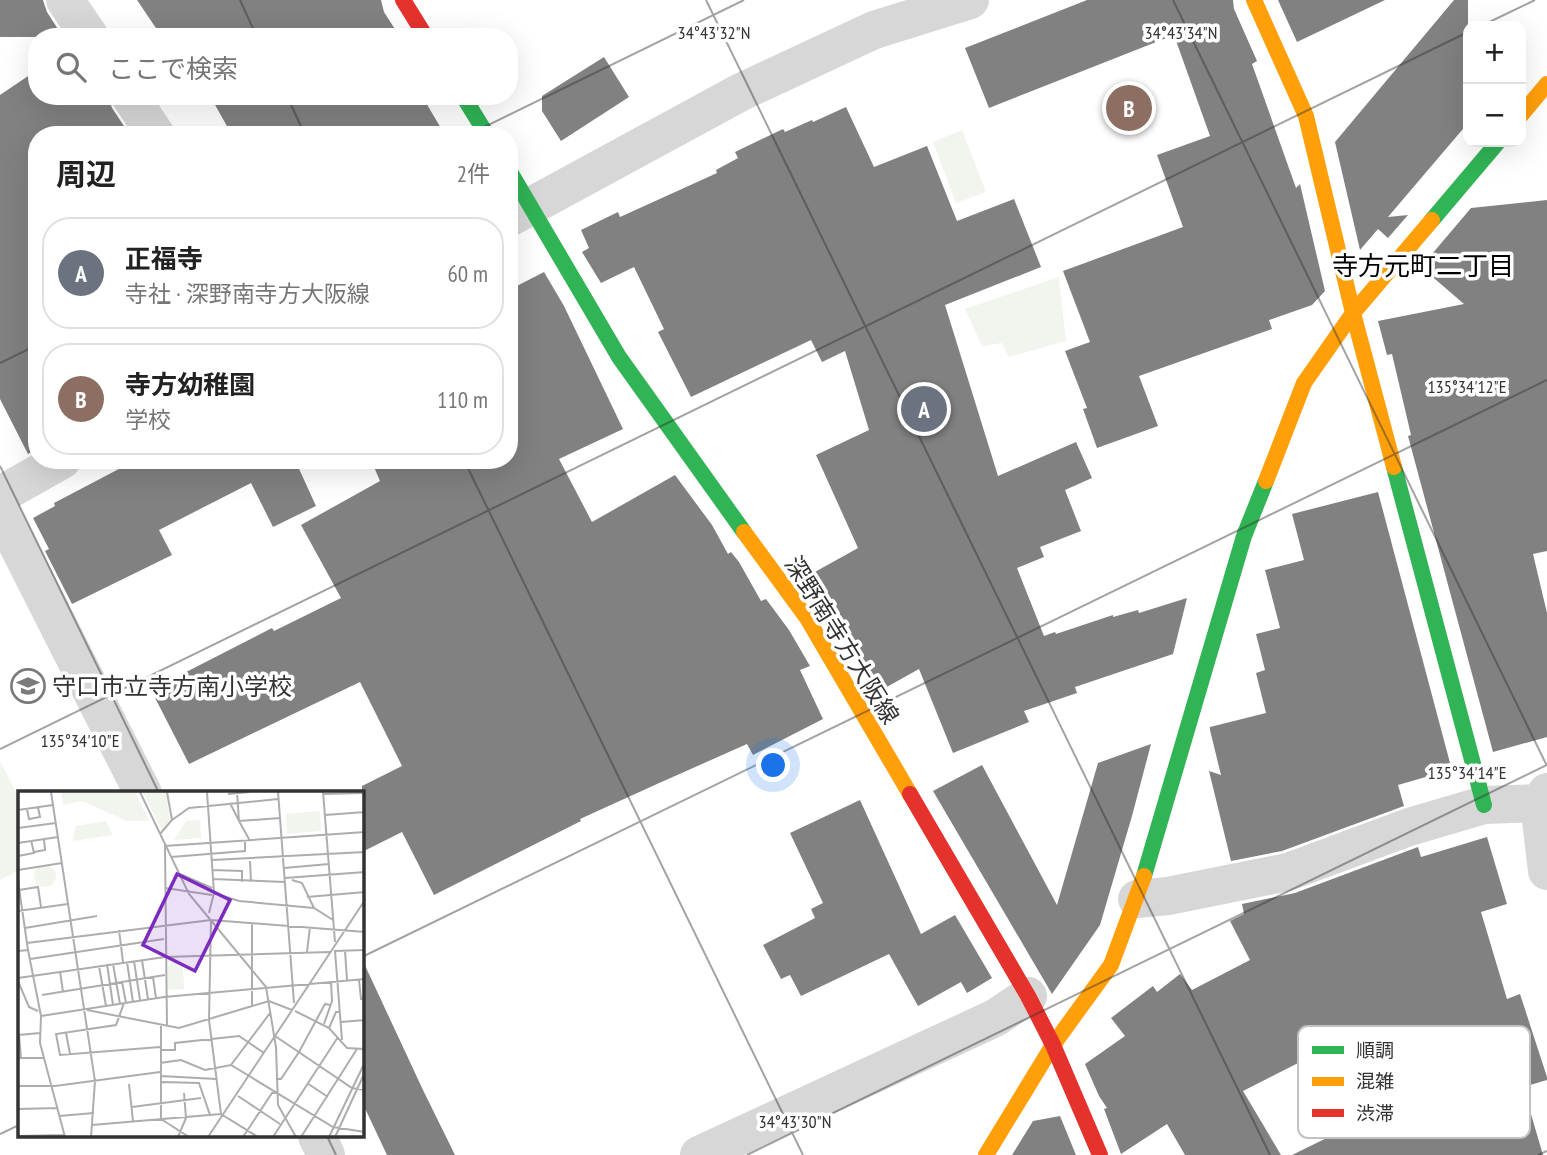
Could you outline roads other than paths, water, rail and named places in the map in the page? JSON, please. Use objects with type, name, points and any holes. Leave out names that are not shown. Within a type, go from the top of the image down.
[{"type":"street","points":[[65,0],[84,28]]},
{"type":"street","points":[[403,0],[420,28]]},
{"type":"street","points":[[520,212],[753,86],[874,30],[970,0]]},
{"type":"street","points":[[1254,0],[1306,116],[1353,313],[1484,805]]},
{"type":"street","points":[[1526,109],[1547,84]]},
{"type":"street","points":[[136,105],[150,126]]},
{"type":"street","points":[[469,105],[481,126]]},
{"type":"street","points":[[986,1155],[1054,1045],[1111,965],[1137,899],[1244,536],[1304,383],[1353,313],[1494,147]]},
{"type":"street","name":"深野南寺方大阪線","points":[[520,212],[665,424],[807,618],[1028,996],[1054,1045],[1100,1155]]},
{"type":"street","points":[[0,495],[46,469]]},
{"type":"street","points":[[0,510],[142,791]]},
{"type":"street","points":[[1137,899],[1168,896],[1287,872],[1409,827],[1484,805],[1543,797],[1547,871]]},
{"type":"street","points":[[699,1155],[995,1018],[1028,996]]},
{"type":"street","points":[[318,1138],[326,1155]]},
{"type":"place","name":"寺方幼稚園","points":[[1129,108]]},
{"type":"place","name":"正福寺","points":[[924,409]]},
{"type":"place","name":"守口市立寺方南小学校","points":[[28,686]]},
{"type":"district","name":"寺方元町二丁目","points":[[1423,265]]}]
